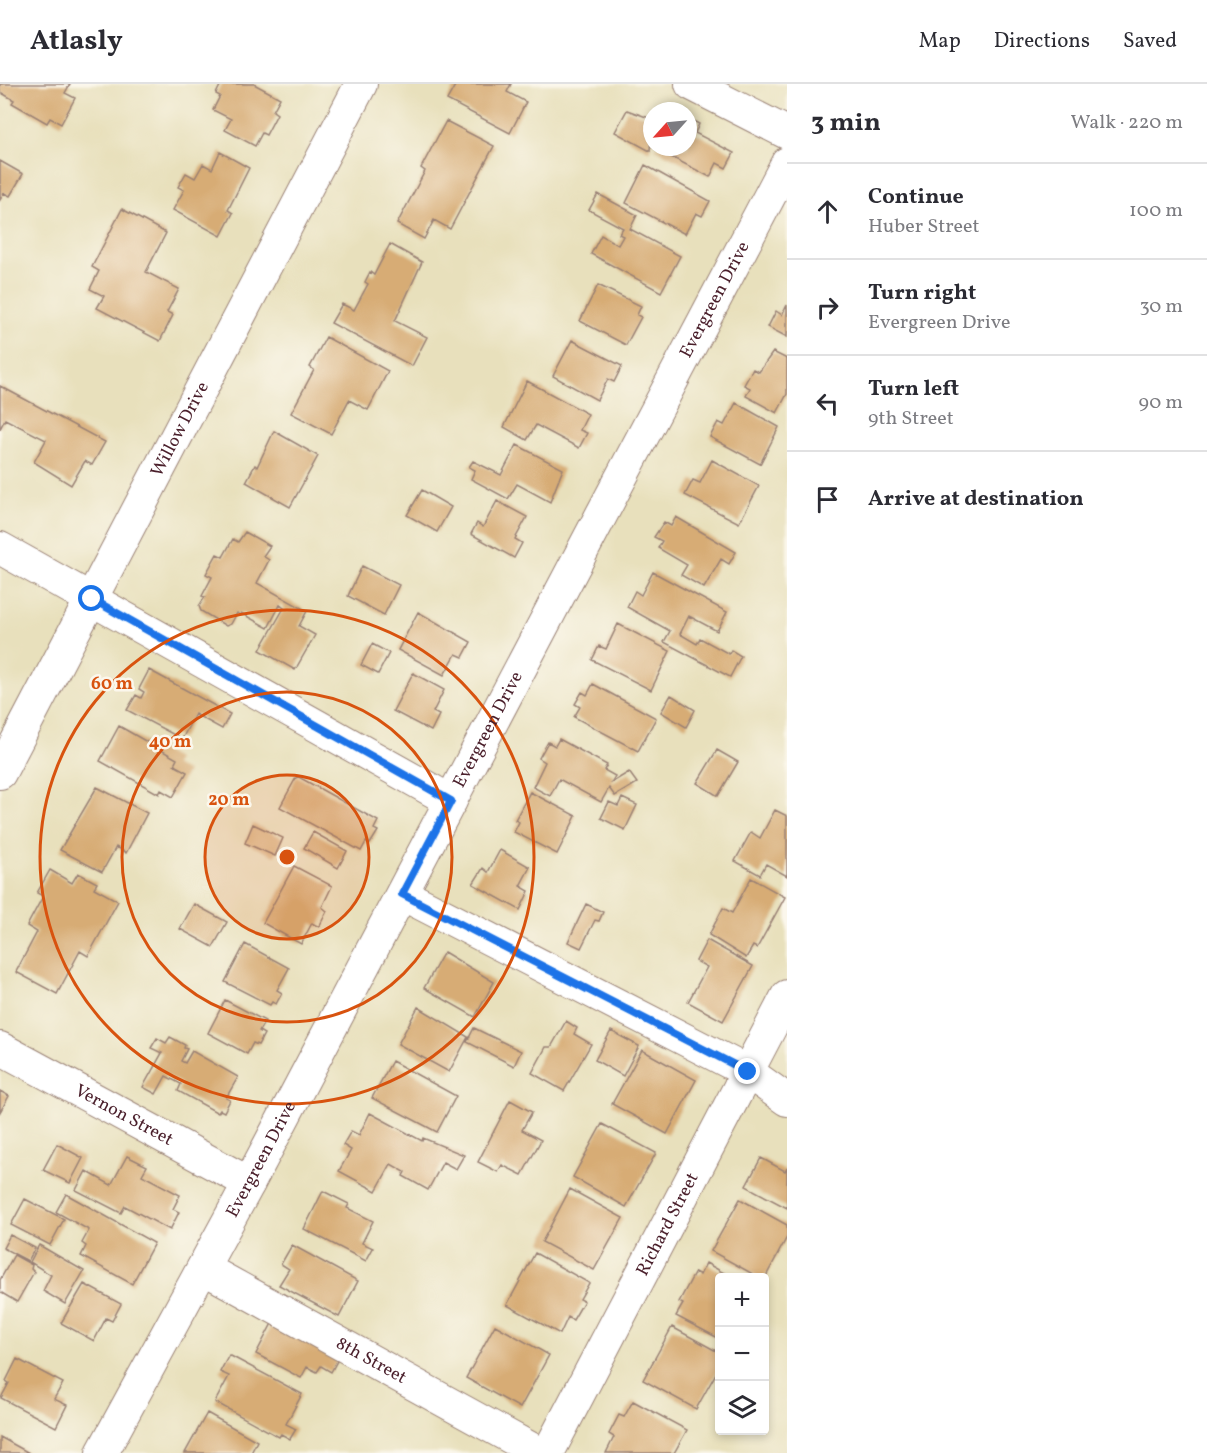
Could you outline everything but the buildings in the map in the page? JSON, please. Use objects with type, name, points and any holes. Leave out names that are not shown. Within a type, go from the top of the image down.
[{"type":"street","name":"Willow Drive","points":[[0,773],[361,84]]},
{"type":"street","points":[[691,84],[787,133]]},
{"type":"street","name":"Evergreen Drive","points":[[102,1453],[249,1183],[787,163]]},
{"type":"street","points":[[0,548],[451,801]]},
{"type":"street","points":[[402,894],[748,1072],[787,1100]]},
{"type":"street","name":"Richard Street","points":[[548,1453],[787,996]]},
{"type":"street","name":"Vernon Street","points":[[0,1048],[249,1183]]},
{"type":"street","name":"8th Street","points":[[203,1268],[539,1453]]},
{"type":"route","points":[[92,599],[451,801],[402,894],[748,1072]]}]
